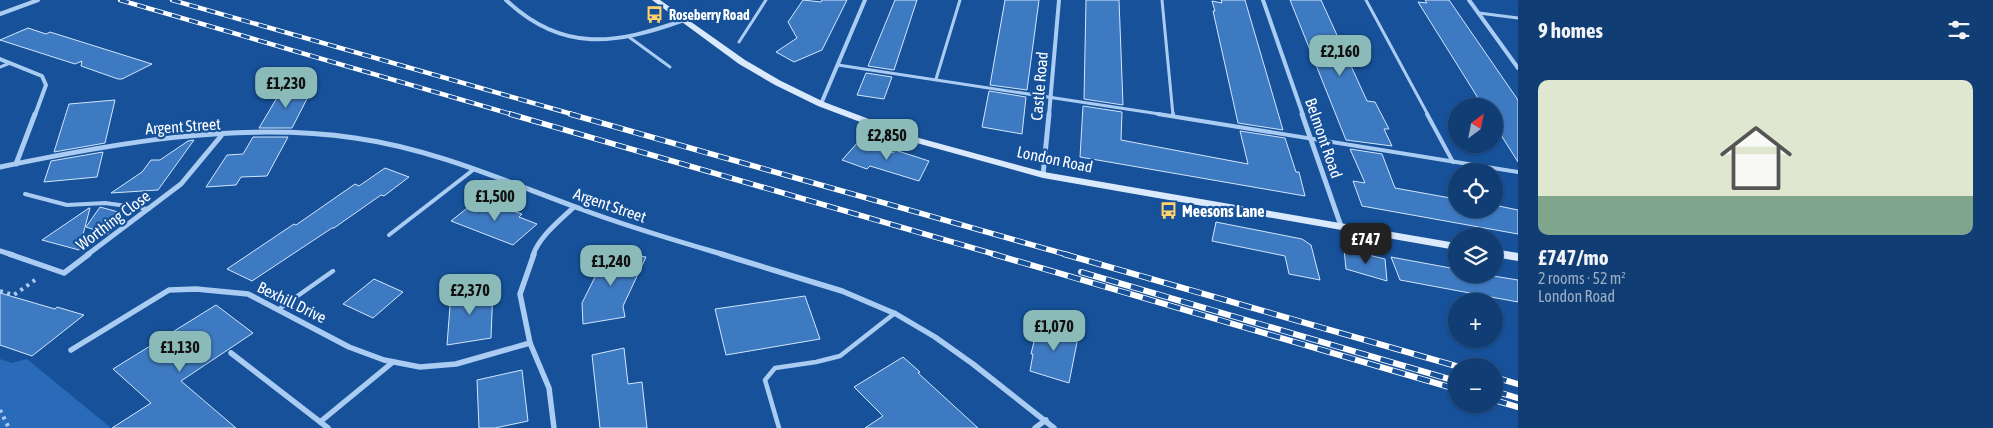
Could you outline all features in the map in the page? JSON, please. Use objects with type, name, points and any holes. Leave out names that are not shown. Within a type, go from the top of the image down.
[{"type":"street","points":[[0,14],[38,0]]},
{"type":"street","points":[[506,0],[532,20],[563,33],[599,40],[629,37],[680,17]]},
{"type":"street","name":"London Road","points":[[655,0],[742,62],[821,104],[916,140],[1043,175],[1448,246]]},
{"type":"street","name":"London Road","points":[[667,0],[680,17]]},
{"type":"street","points":[[821,104],[865,0]]},
{"type":"street","name":"Castle Road","points":[[1043,175],[1059,0]]},
{"type":"street","name":"Belmont Road","points":[[1263,0],[1341,226]]},
{"type":"street","points":[[1470,0],[1518,68]]},
{"type":"street","points":[[0,59],[42,76],[46,85],[16,164]]},
{"type":"street","name":"Argent Street","points":[[0,167],[113,146],[221,136],[317,134],[368,139],[416,150],[574,207],[845,292],[895,313],[961,354],[1054,428]]},
{"type":"street","name":"Worthing Close","points":[[0,251],[64,273],[181,184],[221,136]]},
{"type":"street","points":[[554,428],[549,388],[530,344],[520,294],[536,248],[555,224],[574,207]]},
{"type":"street","points":[[1503,254],[1518,257]]},
{"type":"street","name":"Bexhill Drive","points":[[71,350],[169,290],[196,289],[248,294],[349,347],[393,362],[420,367],[456,364],[530,344]]},
{"type":"street","points":[[231,353],[328,428]]},
{"type":"street","points":[[320,422],[393,362]]},
{"type":"street","points":[[1035,428],[1046,420]]},
{"type":"lane","points":[[739,42],[766,0]]},
{"type":"lane","points":[[936,79],[960,0]]},
{"type":"lane","points":[[1162,0],[1173,116]]},
{"type":"lane","points":[[1366,0],[1452,162]]},
{"type":"lane","points":[[1479,13],[1518,18]]},
{"type":"lane","points":[[629,37],[670,67]]},
{"type":"lane","points":[[0,67],[10,63]]},
{"type":"lane","points":[[838,65],[1050,96],[1518,172]]},
{"type":"lane","points":[[388,235],[473,170]]},
{"type":"lane","points":[[25,194],[67,205],[86,202],[149,209]]},
{"type":"lane","points":[[279,309],[333,271]]},
{"type":"lane","points":[[779,428],[765,380],[775,368],[816,362],[840,356],[895,313]]},
{"type":"path","points":[[0,291],[14,296],[51,268]]},
{"type":"path","points":[[0,410],[9,428]]},
{"type":"shaded area","points":[[0,359],[12,363],[27,359],[111,428],[0,428]]},
{"type":"building","points":[[803,0],[821,2],[822,0],[847,0],[822,50],[794,62],[776,52],[797,38],[788,22]]},
{"type":"building","points":[[895,0],[917,0],[894,70],[868,66]]},
{"type":"building","points":[[1005,0],[1039,0],[1027,90],[990,85]]},
{"type":"building","points":[[1086,0],[1119,0],[1123,105],[1084,99]]},
{"type":"building","points":[[1221,0],[1245,0],[1283,130],[1238,123],[1213,11],[1215,11],[1212,1],[1222,3]]},
{"type":"building","points":[[1290,0],[1321,0],[1367,101],[1375,102],[1389,129],[1384,129],[1392,146],[1346,140]]},
{"type":"building","points":[[1425,0],[1449,0],[1518,100],[1518,162],[1503,138],[1503,98],[1478,98],[1418,2],[1427,3]]},
{"type":"building","points":[[28,28],[46,34],[50,32],[152,64],[122,79],[118,79],[81,66],[82,61],[75,64],[0,40]]},
{"type":"building","points":[[866,73],[892,77],[884,99],[857,95]]},
{"type":"building","points":[[312,89],[292,128],[259,128],[281,91]]},
{"type":"building","points":[[989,91],[1026,97],[1022,134],[982,127]]},
{"type":"building","points":[[115,100],[105,143],[54,152],[69,104]]},
{"type":"building","points":[[1083,106],[1122,112],[1121,140],[1248,164],[1240,131],[1285,138],[1296,172],[1299,172],[1305,196],[1080,157]]},
{"type":"building","points":[[253,137],[288,137],[267,176],[241,177],[236,185],[206,187],[227,155],[243,154]]},
{"type":"building","points":[[194,140],[158,190],[111,193],[142,172],[151,160],[160,160],[188,141]]},
{"type":"building","points":[[859,141],[893,153],[895,150],[929,161],[919,181],[870,166],[867,169],[842,160]]},
{"type":"building","points":[[1350,149],[1382,154],[1395,188],[1448,198],[1448,218],[1503,218],[1503,207],[1518,210],[1518,234],[1503,231],[1503,228],[1485,228],[1362,206],[1353,181],[1365,183]]},
{"type":"building","points":[[103,152],[97,177],[44,182],[51,161]]},
{"type":"building","points":[[385,168],[409,177],[384,196],[381,195],[252,281],[227,269],[294,224],[296,225],[355,184],[359,186]]},
{"type":"building","points":[[476,201],[493,207],[496,205],[522,214],[519,217],[537,224],[513,245],[451,221]]},
{"type":"building","points":[[100,207],[122,213],[108,234],[86,227]]},
{"type":"building","points":[[89,208],[79,250],[42,240]]},
{"type":"building","points":[[1216,222],[1302,239],[1311,245],[1320,280],[1289,274],[1285,256],[1212,241]]},
{"type":"building","points":[[1344,249],[1385,259],[1387,281],[1346,269]]},
{"type":"building","points":[[608,251],[646,257],[623,306],[625,317],[583,324],[582,303]]},
{"type":"building","points":[[1391,257],[1448,268],[1448,283],[1503,283],[1503,278],[1518,280],[1518,302],[1503,299],[1503,293],[1470,293],[1400,280]]},
{"type":"building","points":[[374,279],[403,292],[373,318],[343,304]]},
{"type":"building","points":[[493,287],[491,338],[447,345],[451,293]]},
{"type":"building","points":[[0,293],[55,309],[57,307],[84,315],[32,356],[0,345]]},
{"type":"building","points":[[805,296],[820,339],[726,355],[715,309]]},
{"type":"building","points":[[216,305],[253,333],[181,381],[236,428],[112,428],[151,403],[113,369]]},
{"type":"building","points":[[1039,321],[1079,332],[1069,383],[1030,371],[1033,354],[1031,354]]},
{"type":"building","points":[[624,348],[628,384],[642,382],[647,428],[600,428],[592,355]]},
{"type":"building","points":[[903,357],[978,428],[865,428],[883,416],[854,387]]},
{"type":"building","points":[[522,370],[528,421],[495,428],[479,428],[477,380]]},
{"type":"railway","points":[[120,0],[514,115]]},
{"type":"railway","points":[[172,0],[575,115]]},
{"type":"railway","points":[[510,114],[997,255]]},
{"type":"railway","points":[[570,114],[1068,255]]},
{"type":"railway","points":[[993,254],[1448,387]]},
{"type":"railway","points":[[1064,254],[1448,364]]},
{"type":"railway","points":[[1081,272],[1448,379]]},
{"type":"railway","points":[[1503,380],[1518,384]]},
{"type":"railway","points":[[1503,394],[1518,398]]},
{"type":"railway","points":[[1503,403],[1518,407]]},
{"type":"place","name":"Roseberry Road","points":[[655,15]]},
{"type":"place","name":"Meesons Lane","points":[[1168,211]]}]
